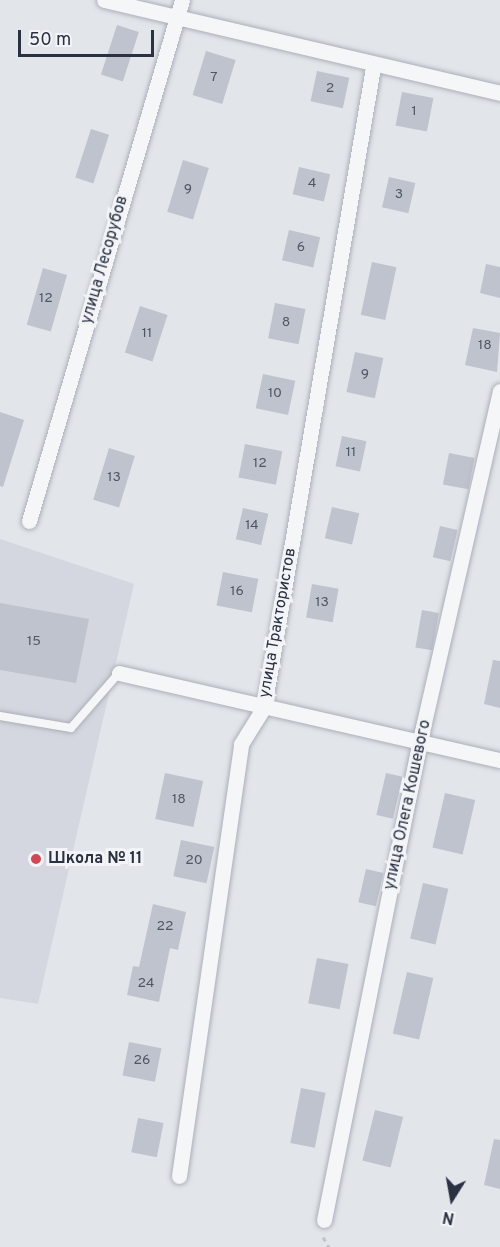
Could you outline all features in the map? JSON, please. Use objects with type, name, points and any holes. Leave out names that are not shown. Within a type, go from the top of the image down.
[{"type":"street","points":[[104,0],[373,67],[500,93]]},
{"type":"street","name":"улица Лесорубов","points":[[29,521],[182,0]]},
{"type":"street","name":"улица Трактористов","points":[[179,1176],[241,744],[264,707],[373,67]]},
{"type":"street","name":"улица Олега Кошевого","points":[[324,1220],[420,740],[500,391]]},
{"type":"street","points":[[119,673],[500,760]]},
{"type":"lane","points":[[0,716],[71,728],[119,673]]},
{"type":"shaded area","name":"Школа № 11","points":[[0,539],[134,584],[38,1004],[0,998]]},
{"type":"building","points":[[117,25],[139,32],[123,82],[101,74]]},
{"type":"building","points":[[206,51],[236,60],[222,104],[193,95]]},
{"type":"building","points":[[317,71],[349,78],[343,108],[311,101]]},
{"type":"building","points":[[402,92],[433,98],[427,131],[396,125]]},
{"type":"building","points":[[91,129],[109,135],[93,183],[75,178]]},
{"type":"building","points":[[183,160],[209,168],[193,220],[167,212]]},
{"type":"building","points":[[299,167],[330,174],[324,201],[293,194]]},
{"type":"building","points":[[389,177],[415,183],[408,213],[382,207]]},
{"type":"building","points":[[289,230],[320,237],[313,267],[282,260]]},
{"type":"building","points":[[372,262],[396,267],[385,320],[361,315]]},
{"type":"building","points":[[486,264],[500,267],[500,298],[480,293]]},
{"type":"building","points":[[43,268],[67,275],[51,332],[27,325]]},
{"type":"building","points":[[275,303],[305,309],[299,344],[268,338]]},
{"type":"building","points":[[140,306],[168,315],[152,362],[125,353]]},
{"type":"building","points":[[473,328],[500,333],[497,372],[465,365]]},
{"type":"building","points":[[355,352],[383,358],[375,398],[346,392]]},
{"type":"building","points":[[263,374],[295,381],[288,415],[256,408]]},
{"type":"building","points":[[0,412],[24,420],[3,487],[0,486]]},
{"type":"building","points":[[342,436],[366,441],[360,472],[336,466]]},
{"type":"building","points":[[245,444],[282,451],[276,485],[239,477]]},
{"type":"building","points":[[109,448],[135,456],[119,508],[93,500]]},
{"type":"building","points":[[449,453],[475,458],[468,489],[443,484]]},
{"type":"building","points":[[332,507],[359,513],[352,544],[325,538]]},
{"type":"building","points":[[243,508],[268,514],[261,545],[236,539]]},
{"type":"building","points":[[440,526],[458,530],[450,561],[433,557]]},
{"type":"building","points":[[223,572],[258,579],[252,612],[217,605]]},
{"type":"building","points":[[312,584],[339,589],[333,622],[306,617]]},
{"type":"building","points":[[0,603],[89,619],[76,683],[0,670]]},
{"type":"building","points":[[422,610],[439,613],[432,650],[415,647]]},
{"type":"building","points":[[493,660],[500,661],[500,708],[484,704]]},
{"type":"building","points":[[165,773],[203,781],[193,827],[155,819]]},
{"type":"building","points":[[386,773],[403,777],[393,819],[376,815]]},
{"type":"building","points":[[445,793],[475,800],[463,855],[432,848]]},
{"type":"building","points":[[181,840],[214,847],[207,883],[173,876]]},
{"type":"building","points":[[366,869],[384,873],[376,906],[358,902]]},
{"type":"building","points":[[423,883],[448,889],[436,944],[410,939]]},
{"type":"building","points":[[153,904],[186,912],[178,950],[170,948],[159,1002],[127,995],[133,966],[139,967]]},
{"type":"building","points":[[317,958],[348,964],[340,1009],[308,1003]]},
{"type":"building","points":[[407,972],[433,978],[419,1039],[393,1033]]},
{"type":"building","points":[[129,1042],[161,1048],[155,1082],[123,1075]]},
{"type":"building","points":[[301,1088],[326,1093],[315,1148],[290,1143]]},
{"type":"building","points":[[375,1110],[403,1117],[391,1167],[362,1160]]},
{"type":"building","points":[[138,1118],[164,1123],[157,1157],[131,1152]]},
{"type":"building","points":[[494,1139],[500,1140],[500,1189],[484,1185]]},
{"type":"place","name":"Школа № 11","points":[[36,859]]}]
